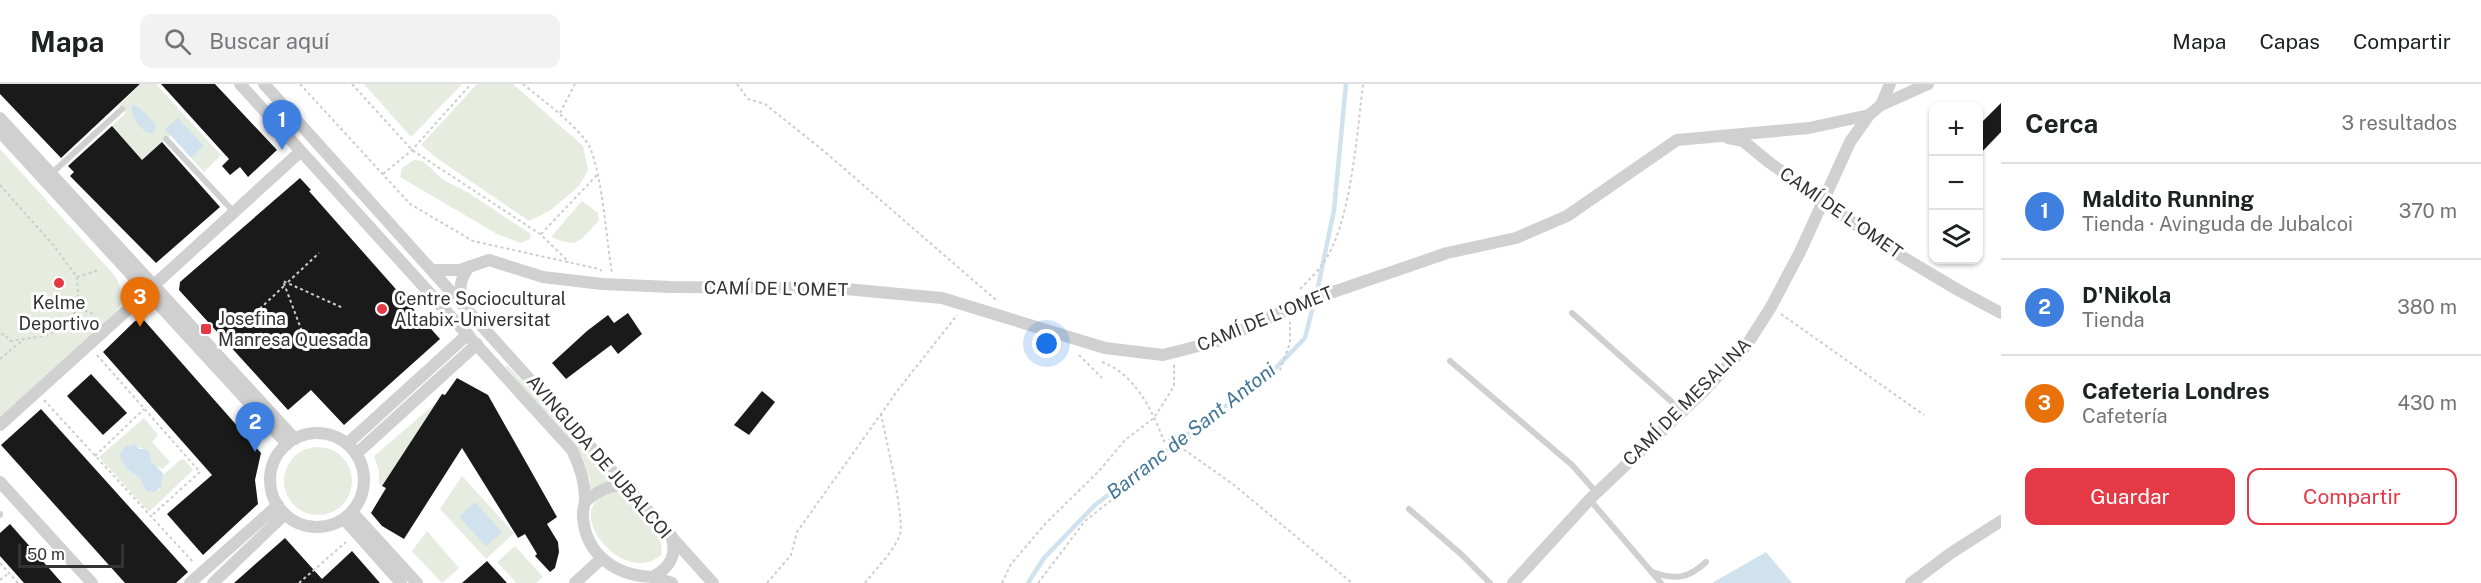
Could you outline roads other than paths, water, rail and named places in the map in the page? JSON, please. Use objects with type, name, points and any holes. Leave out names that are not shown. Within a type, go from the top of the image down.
[{"type":"street","name":"AVINGUDA DE JUBALCOI","points":[[240,84],[572,450],[585,483],[585,502],[582,514],[584,524],[590,542],[601,559]]},
{"type":"street","name":"AVINGUDA DE JUBALCOI","points":[[264,84],[671,536],[675,545],[674,555],[666,568],[653,577]]},
{"type":"street","points":[[1881,105],[1890,84]]},
{"type":"street","points":[[1881,105],[1928,84]]},
{"type":"street","name":"CAMÍ DE MESALINA","points":[[1512,583],[1593,496],[1682,412],[1746,346],[1771,307],[1800,252],[1850,142],[1869,115],[1881,105]]},
{"type":"street","name":"CAMÍ DE L'OMET","points":[[432,270],[460,270],[489,260],[543,277],[613,284],[835,288],[942,298],[1106,348],[1163,356],[1218,341],[1305,302],[1447,253],[1516,238],[1567,216],[1677,140],[1809,128],[1869,115]]},
{"type":"street","points":[[0,118],[149,289]]},
{"type":"street","points":[[0,132],[291,442]]},
{"type":"street","name":"CAMÍ DE L'OMET","points":[[1714,136],[1743,141],[1891,250],[2001,313]]},
{"type":"street","points":[[0,425],[300,152]]},
{"type":"street","points":[[463,304],[459,290],[462,277],[469,267]]},
{"type":"street","points":[[347,444],[468,334]]},
{"type":"street","points":[[356,454],[477,344]]},
{"type":"street","points":[[314,433],[326,434],[347,444],[356,454],[364,472],[362,494],[348,515],[324,526],[313,526],[294,520],[282,510],[272,492],[272,468],[278,455],[291,442],[314,433]]},
{"type":"street","points":[[0,482],[92,583]]},
{"type":"street","points":[[585,502],[598,491],[612,485],[626,485]]},
{"type":"street","points":[[190,583],[282,510]]},
{"type":"street","points":[[213,583],[282,510]]},
{"type":"street","points":[[348,515],[401,583]]},
{"type":"street","points":[[348,515],[417,583]]},
{"type":"street","points":[[1911,583],[1951,553],[2001,521]]},
{"type":"street","points":[[671,536],[712,583]]},
{"type":"street","points":[[575,583],[601,559],[616,568],[672,583]]},
{"type":"lane","points":[[51,174],[122,109]]},
{"type":"lane","points":[[166,139],[234,212]]},
{"type":"lane","points":[[1572,313],[1682,412]]},
{"type":"lane","points":[[1450,361],[1572,465],[1593,496],[1661,583]]},
{"type":"lane","points":[[1409,509],[1490,583]]},
{"type":"lane","points":[[1652,572],[1669,578],[1683,578],[1696,572],[1706,562]]},
{"type":"water","points":[[134,105],[156,126],[154,133],[147,133],[139,125],[131,107]]},
{"type":"water","points":[[178,118],[204,146],[191,158],[165,129]]},
{"type":"water","points":[[134,444],[139,449],[147,449],[151,461],[163,473],[161,487],[154,492],[146,491],[139,477],[125,467],[119,454],[127,445],[130,447]]},
{"type":"water","points":[[475,502],[502,532],[486,546],[459,517]]},
{"type":"water","points":[[1766,552],[1792,583],[1712,583]]},
{"type":"waterway","name":"Barranc de Sant Antoni","points":[[1028,583],[1044,558],[1095,505],[1220,410],[1263,381],[1305,338],[1334,210],[1346,84]]},
{"type":"place","name":"Maldito Running","points":[[282,150]]},
{"type":"place","name":"Kelme Deportivo","points":[[59,283]]},
{"type":"place","name":"Centre Sociocultural Altabix-Universitat","points":[[382,309]]},
{"type":"place","name":"Cafeteria Londres","points":[[140,327]]},
{"type":"place","name":"Josefina Manresa Quesada","points":[[206,329]]},
{"type":"place","name":"D'Nikola","points":[[255,452]]}]
